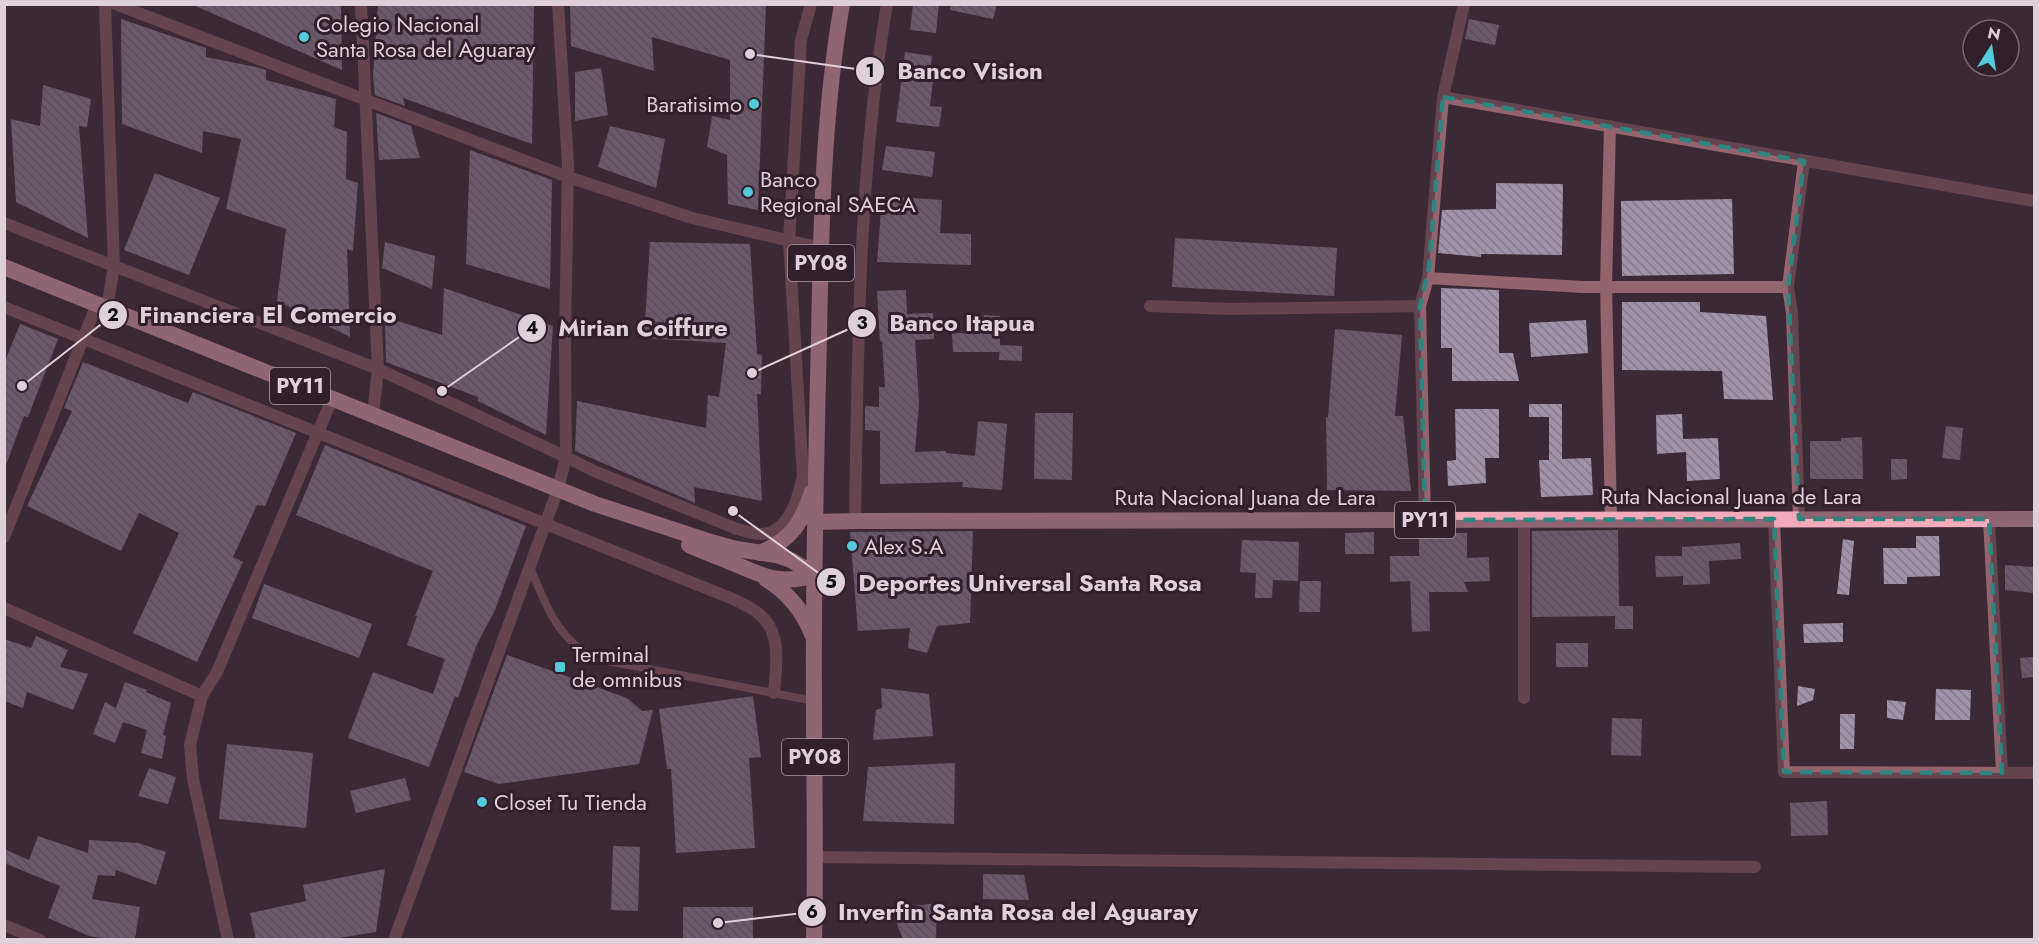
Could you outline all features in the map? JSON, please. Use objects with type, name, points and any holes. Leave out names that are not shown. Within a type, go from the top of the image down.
[{"type":"highway","name":"PY08","points":[[814,939],[816,857],[815,522],[821,248],[829,105],[834,48],[842,4]]},
{"type":"highway","name":"PY11","points":[[4,267],[595,504],[754,573],[788,581],[815,575]]},
{"type":"highway","points":[[760,553],[783,541],[793,531],[801,520],[816,480]]},
{"type":"highway","name":"PY11","points":[[595,504],[711,543],[776,555],[791,560],[815,575]]},
{"type":"highway","name":"Ruta Nacional Juana de Lara","points":[[815,522],[1611,518],[2034,519]]},
{"type":"highway","points":[[754,573],[768,580],[792,600],[809,627],[814,641]]},
{"type":"street","points":[[4,537],[84,339],[102,306],[114,266],[105,4]]},
{"type":"street","points":[[115,4],[568,177],[692,218],[821,248]]},
{"type":"street","points":[[361,4],[378,369],[373,414]]},
{"type":"street","points":[[394,939],[558,489],[566,456],[565,340],[568,177],[558,4]]},
{"type":"street","points":[[4,223],[378,369],[594,471],[737,529],[759,534],[773,532],[787,519],[797,500],[803,476],[789,241],[801,40],[811,4]]},
{"type":"street","points":[[855,521],[859,309],[868,159],[887,4]]},
{"type":"street","points":[[1425,520],[1420,306],[1428,278],[1443,97],[1464,4]]},
{"type":"street","points":[[1443,97],[2034,201]]},
{"type":"street","points":[[1610,126],[1606,285],[1611,518]]},
{"type":"street","points":[[1799,519],[1792,313],[1788,287],[1804,161]]},
{"type":"street","points":[[1428,278],[1583,287],[1606,285],[1788,287]]},
{"type":"street","points":[[1150,306],[1232,309],[1420,306]]},
{"type":"street","points":[[4,307],[733,599],[758,612],[770,625],[775,636],[777,653],[774,693]]},
{"type":"street","points":[[228,939],[193,779],[190,745],[202,696],[217,672],[332,399]]},
{"type":"street","points":[[1524,519],[1524,698]]},
{"type":"street","points":[[1774,519],[1784,772],[2034,773]]},
{"type":"street","points":[[1989,519],[2002,773]]},
{"type":"street","points":[[4,608],[202,696]]},
{"type":"street","points":[[816,857],[1755,867]]},
{"type":"street","points":[[4,925],[40,939]]},
{"type":"lane","points":[[530,566],[551,615],[568,638],[584,652],[608,661],[814,701]]},
{"type":"highlighted area","points":[[1443,97],[1804,161],[1788,287],[1799,519],[1989,519],[2002,773],[1784,772],[1774,519],[1425,520],[1420,306],[1429,267]]},
{"type":"building","name":"Colegio Nacional Santa Rosa del Aguaray","points":[[191,4],[341,4],[342,70]]},
{"type":"building","points":[[378,4],[534,4],[532,144],[403,98],[405,106],[375,95],[373,76]]},
{"type":"building","points":[[570,4],[766,4],[758,210],[728,204],[727,155],[707,147],[712,116],[730,120],[730,60],[652,37],[654,71],[571,46]]},
{"type":"building","points":[[913,4],[939,4],[936,33],[910,30]]},
{"type":"building","points":[[951,4],[997,4],[993,19],[950,10]]},
{"type":"building","points":[[121,19],[206,48],[206,57],[266,70],[266,80],[336,99],[334,127],[347,132],[346,179],[358,183],[353,251],[347,249],[350,337],[277,301],[286,229],[226,209],[241,139],[203,131],[202,153],[122,124]]},
{"type":"building","points":[[1469,19],[1499,25],[1495,45],[1465,39]]},
{"type":"building","points":[[905,52],[932,56],[929,79],[933,80],[930,106],[942,107],[939,127],[896,122]]},
{"type":"building","points":[[601,68],[608,115],[575,121],[575,72]]},
{"type":"building","points":[[43,85],[91,99],[87,127],[79,126],[88,238],[16,202],[11,119],[40,126]]},
{"type":"building","points":[[376,113],[411,126],[420,158],[379,160]]},
{"type":"building","points":[[610,126],[665,139],[656,188],[598,167]]},
{"type":"building","points":[[886,146],[935,152],[932,177],[882,170]]},
{"type":"building","points":[[470,150],[552,180],[550,289],[466,264]]},
{"type":"building","points":[[155,173],[220,198],[189,275],[124,250]]},
{"type":"building","points":[[1496,183],[1563,184],[1562,255],[1481,254],[1481,257],[1438,253],[1442,210],[1496,209]]},
{"type":"building","points":[[882,196],[942,200],[940,233],[971,234],[971,265],[877,262]]},
{"type":"building","points":[[1732,199],[1734,274],[1622,276],[1621,201]]},
{"type":"building","points":[[1175,238],[1337,248],[1334,296],[1172,287]]},
{"type":"building","points":[[385,242],[435,256],[432,289],[382,268]]},
{"type":"building","points":[[650,242],[750,244],[757,354],[762,355],[761,394],[757,394],[762,501],[694,487],[695,503],[575,451],[577,401],[706,428],[708,395],[719,397],[726,343],[644,338]]},
{"type":"building","points":[[444,288],[553,326],[546,435],[478,401],[478,397],[386,362],[385,317],[442,335]]},
{"type":"building","points":[[1441,288],[1499,290],[1499,353],[1513,353],[1519,381],[1452,381],[1452,348],[1441,348]]},
{"type":"building","points":[[906,290],[907,314],[933,313],[934,339],[915,340],[919,403],[915,452],[946,451],[946,453],[975,456],[978,421],[1007,424],[1002,490],[962,487],[963,482],[880,484],[880,431],[865,430],[865,406],[879,407],[879,387],[885,387],[877,291]]},
{"type":"building","points":[[1622,302],[1700,302],[1700,312],[1766,316],[1773,400],[1724,399],[1722,371],[1622,370]]},
{"type":"building","points":[[984,315],[1000,316],[1000,352],[953,352],[952,333],[984,333]]},
{"type":"building","points":[[1586,320],[1588,353],[1531,357],[1529,323]]},
{"type":"building","points":[[20,324],[58,339],[28,417],[24,416],[6,465],[4,364]]},
{"type":"building","points":[[1335,329],[1402,335],[1395,416],[1403,416],[1411,491],[1327,490],[1326,417],[1328,417]]},
{"type":"building","points":[[1000,345],[1022,346],[1022,361],[999,360]]},
{"type":"building","points":[[83,362],[188,403],[193,392],[296,433],[265,506],[257,505],[233,557],[243,562],[197,662],[133,633],[179,533],[139,513],[121,551],[27,506],[72,411],[64,408]]},
{"type":"building","points":[[1529,404],[1562,404],[1562,459],[1591,458],[1593,495],[1541,497],[1539,460],[1549,460],[1549,417],[1529,417]]},
{"type":"building","points":[[1455,409],[1499,409],[1499,458],[1485,458],[1486,483],[1448,486],[1447,461],[1456,460]]},
{"type":"building","points":[[1035,413],[1073,413],[1072,480],[1034,479]]},
{"type":"building","points":[[1682,414],[1683,439],[1718,438],[1720,479],[1687,481],[1686,452],[1657,454],[1656,415]]},
{"type":"building","points":[[1946,426],[1963,428],[1960,460],[1942,458]]},
{"type":"building","points":[[1862,437],[1863,479],[1810,479],[1810,441],[1841,441],[1841,438]]},
{"type":"building","points":[[325,445],[526,526],[495,610],[477,644],[458,698],[455,696],[429,767],[348,738],[373,672],[433,694],[445,659],[407,645],[417,616],[415,616],[433,571],[296,515]]},
{"type":"building","points":[[1891,459],[1907,459],[1907,479],[1891,480]]},
{"type":"building","points":[[1618,530],[1619,606],[1633,606],[1633,629],[1615,629],[1615,616],[1532,617],[1532,531]]},
{"type":"building","points":[[973,531],[970,623],[937,626],[927,653],[908,648],[910,628],[858,631],[850,532]]},
{"type":"building","points":[[1374,532],[1374,554],[1345,554],[1345,533]]},
{"type":"building","points":[[1444,533],[1467,533],[1467,558],[1489,557],[1490,581],[1464,582],[1468,592],[1429,592],[1430,631],[1412,632],[1410,581],[1390,582],[1390,556],[1419,556],[1419,537],[1445,537]]},
{"type":"building","points":[[1916,536],[1939,536],[1940,576],[1907,577],[1907,584],[1884,584],[1883,548],[1916,548]]},
{"type":"building","points":[[1843,539],[1854,541],[1849,595],[1837,594]]},
{"type":"building","points":[[1242,540],[1299,542],[1298,581],[1273,580],[1272,598],[1255,598],[1256,573],[1240,572]]},
{"type":"building","points":[[1740,543],[1741,559],[1709,561],[1710,584],[1683,585],[1683,576],[1656,577],[1655,556],[1682,556],[1682,547]]},
{"type":"building","points":[[2005,565],[2034,567],[2034,593],[2005,590]]},
{"type":"building","points":[[1300,581],[1321,581],[1320,612],[1299,612]]},
{"type":"building","points":[[264,584],[372,624],[359,658],[252,618]]},
{"type":"building","points":[[1843,623],[1843,642],[1804,643],[1803,624]]},
{"type":"building","points":[[36,636],[68,650],[60,667],[88,674],[73,710],[27,692],[23,708],[4,701],[4,639],[31,648]]},
{"type":"building","points":[[1556,643],[1588,643],[1588,667],[1556,667]]},
{"type":"building","points":[[507,655],[627,698],[642,711],[653,710],[639,764],[499,784],[464,772]]},
{"type":"building","points":[[2034,657],[2034,677],[2022,678],[2020,658]]},
{"type":"building","points":[[125,682],[147,690],[146,692],[171,703],[163,735],[166,736],[162,759],[141,753],[147,730],[123,722],[115,743],[93,734],[105,702],[116,708]]},
{"type":"building","points":[[1798,686],[1815,689],[1813,700],[1797,706]]},
{"type":"building","points":[[881,688],[929,694],[933,736],[873,740],[876,710],[882,708]]},
{"type":"building","points":[[1936,689],[1971,690],[1970,720],[1935,720]]},
{"type":"building","points":[[753,696],[761,757],[749,758],[755,848],[676,853],[671,769],[667,769],[659,709]]},
{"type":"building","points":[[1887,700],[1906,702],[1903,720],[1887,718]]},
{"type":"building","points":[[1840,714],[1855,714],[1854,749],[1840,749]]},
{"type":"building","points":[[1612,718],[1642,719],[1641,756],[1611,755]]},
{"type":"building","points":[[227,744],[313,753],[306,828],[219,819]]},
{"type":"building","points":[[955,763],[954,824],[863,821],[868,767]]},
{"type":"building","points":[[149,768],[176,777],[168,804],[138,796]]},
{"type":"building","points":[[405,778],[411,800],[356,813],[350,791]]},
{"type":"building","points":[[1827,801],[1828,835],[1791,836],[1790,803]]},
{"type":"building","points":[[38,836],[88,853],[89,840],[138,843],[166,852],[156,885],[116,870],[115,876],[98,875],[92,899],[140,907],[135,939],[106,939],[89,936],[48,918],[60,886],[4,863],[4,849],[29,860]]},
{"type":"building","points":[[613,846],[640,847],[638,911],[611,910]]},
{"type":"building","points":[[385,869],[376,932],[333,939],[256,939],[250,913],[306,901],[303,885]]},
{"type":"building","points":[[983,874],[1024,875],[1029,900],[983,899]]},
{"type":"building","points":[[937,903],[936,939],[903,939],[891,909]]},
{"type":"building","points":[[683,907],[753,907],[753,938],[683,938]]},
{"type":"place","name":"Colegio Nacional Santa Rosa del Aguaray","points":[[304,37]]},
{"type":"place","name":"Banco Vision","points":[[750,54]]},
{"type":"place","name":"Baratisimo","points":[[754,104]]},
{"type":"place","name":"Banco Regional SAECA","points":[[748,192]]},
{"type":"place","name":"Banco Itapua","points":[[752,373]]},
{"type":"place","name":"Financiera El Comercio","points":[[22,386]]},
{"type":"place","name":"Mirian Coiffure","points":[[442,391]]},
{"type":"place","name":"Deportes Universal Santa Rosa","points":[[733,511]]},
{"type":"place","name":"Alex S.A","points":[[852,546]]},
{"type":"place","name":"Terminal de omnibus","points":[[560,667]]},
{"type":"place","name":"Closet Tu Tienda","points":[[482,802]]},
{"type":"place","name":"Inverfin Santa Rosa del Aguaray","points":[[718,923]]}]
